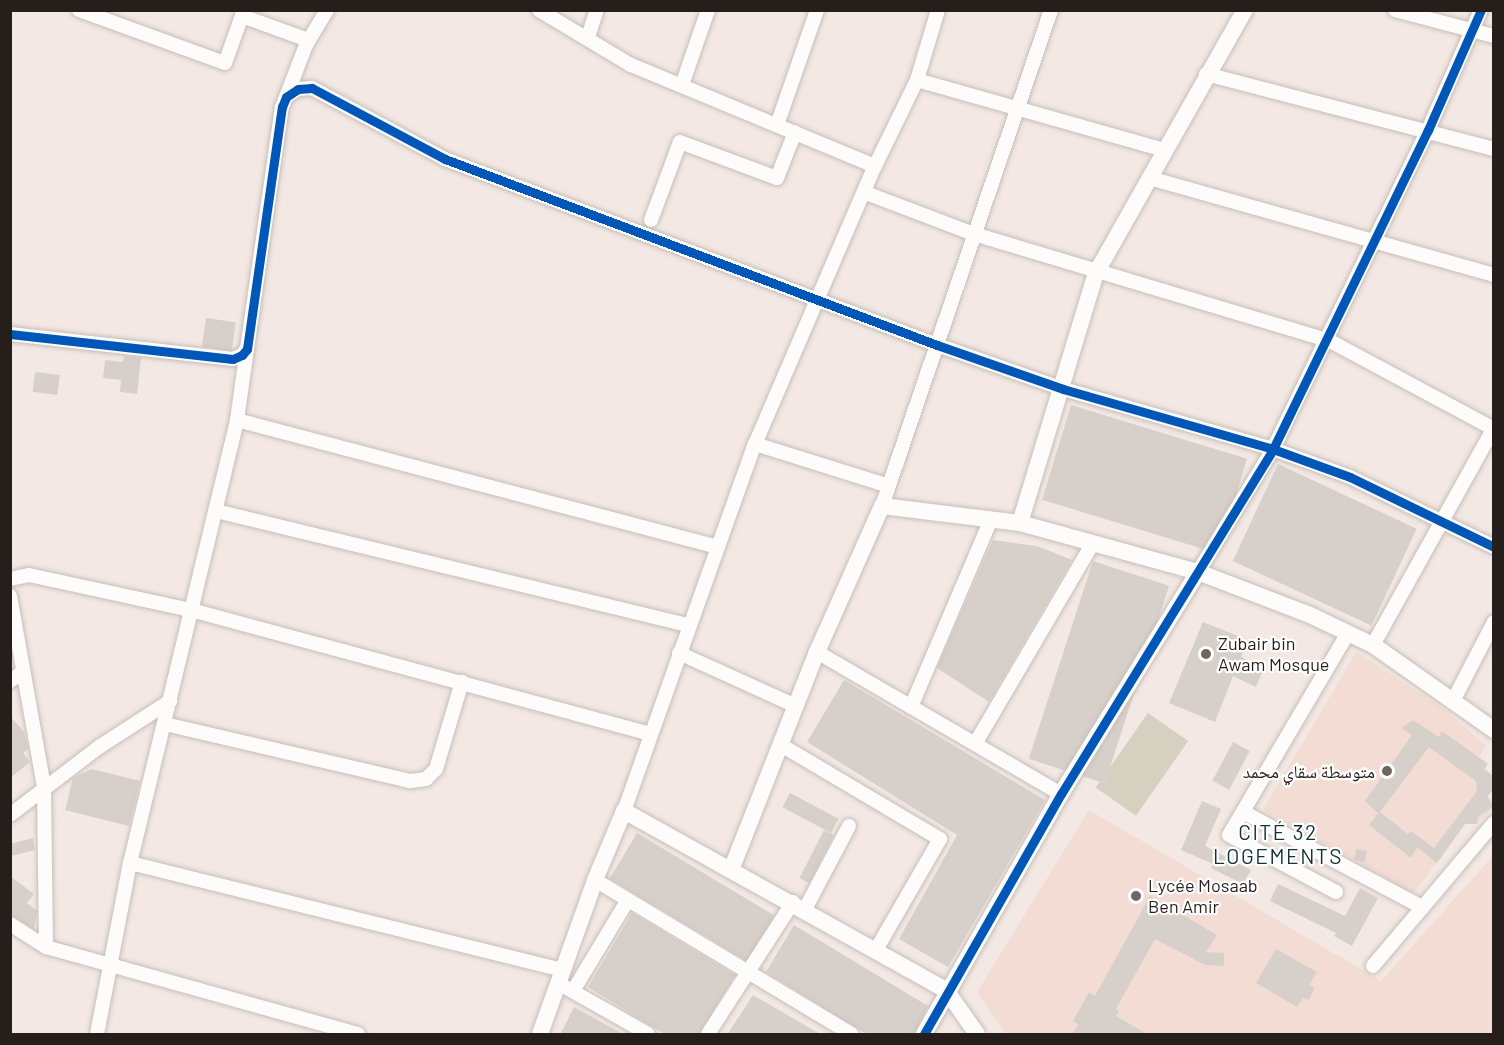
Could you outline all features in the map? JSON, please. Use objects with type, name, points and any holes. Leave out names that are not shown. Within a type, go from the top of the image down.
[{"type":"street","points":[[79,10],[225,63],[243,13],[308,40]]},
{"type":"street","points":[[97,1035],[130,863],[171,701],[190,610],[237,420],[286,97],[308,40],[327,10]]},
{"type":"street","points":[[539,10],[588,37],[631,65],[875,166]]},
{"type":"street","points":[[588,37],[597,10]]},
{"type":"street","points":[[682,85],[708,10]]},
{"type":"street","points":[[777,125],[817,10]]},
{"type":"street","points":[[540,1035],[594,880],[624,811],[755,444],[867,193],[875,166],[917,80],[939,10]]},
{"type":"street","points":[[731,870],[817,652],[882,506],[1051,10]]},
{"type":"street","points":[[1020,523],[1063,389],[1096,273],[1206,74],[1245,10]]},
{"type":"street","points":[[1395,10],[1494,36]]},
{"type":"street","points":[[924,1035],[946,990],[1061,794],[1273,449],[1328,340],[1428,130],[1480,10]]},
{"type":"street","points":[[1206,74],[1494,149]]},
{"type":"street","points":[[917,80],[1164,150]]},
{"type":"street","points":[[286,97],[298,88],[312,88],[445,159],[937,345],[1063,389],[1273,449],[1350,477],[1494,547]]},
{"type":"street","points":[[651,220],[681,142],[777,178],[795,132]]},
{"type":"street","points":[[1149,178],[1494,275]]},
{"type":"street","points":[[867,193],[974,234],[1096,273],[1328,340],[1493,429],[1373,645]]},
{"type":"street","points":[[10,334],[233,359],[248,349]]},
{"type":"street","points":[[237,420],[717,547]]},
{"type":"street","points":[[755,444],[889,486]]},
{"type":"street","points":[[882,506],[1020,523],[1198,573],[1373,645],[1494,730]]},
{"type":"street","points":[[216,511],[689,625]]},
{"type":"street","points":[[911,707],[991,519]]},
{"type":"street","points":[[975,744],[1093,543]]},
{"type":"street","points":[[10,579],[29,575],[190,610],[651,734]]},
{"type":"street","points":[[10,596],[44,786],[46,947]]},
{"type":"street","points":[[1453,701],[1494,622]]},
{"type":"street","points":[[1336,892],[1229,835],[1348,633]]},
{"type":"street","points":[[817,652],[1061,794]]},
{"type":"street","points":[[679,653],[796,706]]},
{"type":"street","points":[[10,681],[23,672]]},
{"type":"street","points":[[165,724],[410,781],[426,779],[436,769],[462,682]]},
{"type":"street","points":[[10,815],[44,786],[171,701]]},
{"type":"street","points":[[781,745],[940,839],[876,950]]},
{"type":"street","points":[[624,811],[799,906],[946,990],[977,1035]]},
{"type":"street","points":[[1243,812],[1422,907]]},
{"type":"street","points":[[1373,966],[1494,823]]},
{"type":"street","points":[[708,1035],[746,972],[799,906],[849,826]]},
{"type":"street","points":[[130,863],[561,976],[573,991],[648,1035]]},
{"type":"street","points":[[594,880],[851,1035]]},
{"type":"street","points":[[573,991],[628,900]]},
{"type":"street","points":[[10,924],[46,947],[110,967],[358,1035]]},
{"type":"shaded area","name":"متوسطة سقاي محمد","points":[[1356,652],[1443,708],[1486,746],[1479,757],[1488,764],[1484,769],[1493,789],[1488,797],[1493,801],[1493,809],[1475,824],[1467,821],[1414,893],[1263,810]]},
{"type":"shaded area","points":[[1148,713],[1188,741],[1136,816],[1096,788]]},
{"type":"shaded area","name":"Lycée Mosaab Ben Amir","points":[[1089,810],[1381,981],[1493,856],[1493,1034],[1006,1034],[977,992]]},
{"type":"building","points":[[206,318],[236,322],[232,351],[202,347]]},
{"type":"building","points":[[124,356],[141,358],[137,394],[120,392],[121,380],[103,378],[105,360],[123,362]]},
{"type":"building","points":[[35,372],[60,375],[57,395],[33,392]]},
{"type":"building","points":[[1071,405],[1247,459],[1218,553],[1042,500]]},
{"type":"building","points":[[1278,464],[1417,529],[1371,626],[1233,561]]},
{"type":"building","points":[[993,540],[1037,546],[1072,560],[989,702],[937,668]]},
{"type":"building","points":[[1093,561],[1169,586],[1105,784],[1029,759]]},
{"type":"building","points":[[1203,622],[1248,640],[1241,657],[1264,668],[1256,687],[1233,676],[1215,722],[1169,703]]},
{"type":"building","points":[[844,680],[1045,800],[948,967],[899,939],[957,835],[807,742]]},
{"type":"building","points":[[10,716],[24,732],[28,749],[23,753],[30,762],[10,778]]},
{"type":"building","points":[[1413,720],[1439,737],[1442,731],[1488,764],[1484,769],[1494,776],[1494,789],[1487,797],[1494,806],[1478,817],[1477,824],[1465,824],[1437,863],[1417,847],[1411,858],[1369,825],[1378,813],[1365,801],[1412,735],[1402,728]],"holes":[[[1429,747],[1476,781],[1477,791],[1434,848],[1411,831],[1408,834],[1380,812]]]},
{"type":"building","points":[[1233,742],[1250,751],[1229,790],[1212,781]]},
{"type":"building","points":[[92,769],[140,781],[129,826],[65,810],[73,778]]},
{"type":"building","points":[[790,793],[839,819],[831,833],[782,807]]},
{"type":"building","points":[[1202,801],[1221,809],[1205,846],[1251,870],[1243,884],[1211,868],[1213,864],[1181,850]]},
{"type":"building","points":[[824,830],[834,835],[809,883],[799,878]]},
{"type":"building","points":[[637,833],[774,915],[747,961],[610,878]]},
{"type":"building","points":[[33,838],[35,850],[10,856],[10,844]]},
{"type":"building","points":[[1356,849],[1367,851],[1365,862],[1354,860]]},
{"type":"building","points":[[10,876],[34,894],[27,903],[37,911],[34,929],[10,915]]},
{"type":"building","points":[[1278,884],[1345,916],[1360,888],[1378,898],[1352,946],[1334,936],[1336,933],[1270,901]]},
{"type":"building","points":[[1150,896],[1217,935],[1206,952],[1224,953],[1224,966],[1205,965],[1155,939],[1116,1009],[1119,1011],[1116,1016],[1149,1035],[1072,1035],[1078,1024],[1073,1021],[1089,992],[1095,996]]},
{"type":"building","points":[[632,913],[735,975],[699,1035],[666,1035],[588,987]]},
{"type":"building","points":[[794,925],[928,1006],[914,1035],[868,1035],[766,972]]},
{"type":"building","points":[[1276,949],[1317,972],[1309,985],[1314,988],[1309,1000],[1303,998],[1297,1007],[1256,983]]},
{"type":"building","points":[[753,995],[822,1035],[727,1035]]},
{"type":"building","points":[[574,1007],[625,1035],[560,1035]]},
{"type":"cycle path","points":[[924,1034],[1061,794],[1273,449],[1428,130],[1481,10]]},
{"type":"cycle path","points":[[10,334],[233,359],[242,355],[247,349],[282,107],[286,97],[298,89],[312,88],[445,159],[937,345],[1063,389],[1273,449],[1350,477],[1494,547]]},
{"type":"place","name":"Zubair bin Awam Mosque","points":[[1206,654]]},
{"type":"place","name":"متوسطة سقاي محمد","points":[[1387,771]]},
{"type":"place","name":"Lycée Mosaab Ben Amir","points":[[1136,896]]},
{"type":"district","name":"CITÉ 32 LOGEMENTS","points":[[1278,844]]}]
